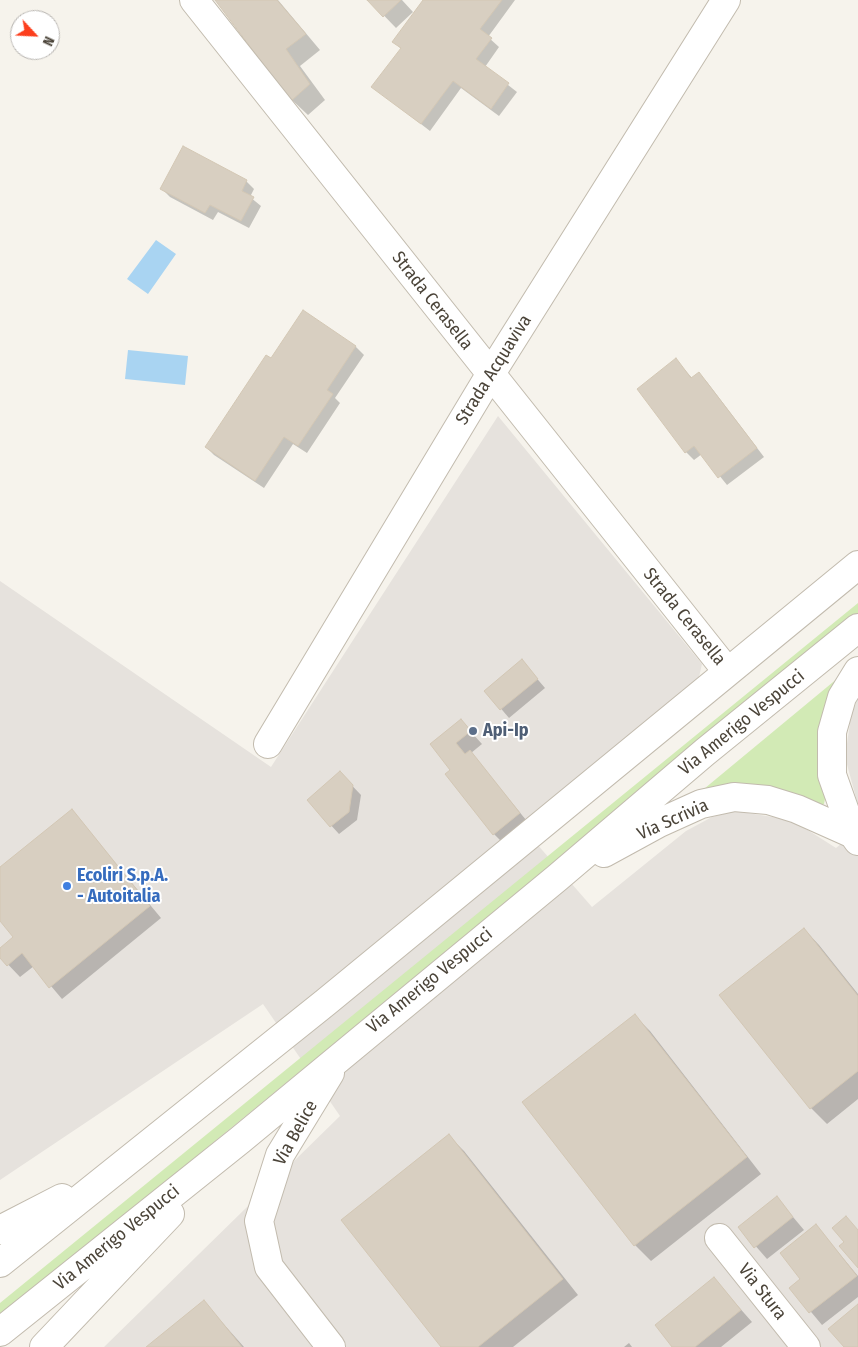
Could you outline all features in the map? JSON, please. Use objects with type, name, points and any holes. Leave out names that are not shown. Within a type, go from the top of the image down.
[{"type":"street","name":"Strada Cerasella","points":[[194,0],[727,671]]},
{"type":"street","name":"Strada Acquaviva","points":[[268,744],[490,375],[726,0]]},
{"type":"street","points":[[0,1262],[326,1002],[858,565]]},
{"type":"street","name":"Via Amerigo Vespucci","points":[[0,1332],[240,1140],[557,878],[705,752],[858,628]]},
{"type":"street","name":"Via Scrivia","points":[[855,837],[832,775],[832,732],[842,697],[858,671]]},
{"type":"street","name":"Via Scrivia","points":[[557,878],[659,823],[701,804],[734,797],[768,800],[797,809],[855,837]]},
{"type":"street","name":"Via Belice","points":[[331,1347],[269,1267],[259,1221],[280,1155],[343,1053]]},
{"type":"street","points":[[44,1347],[240,1140]]},
{"type":"street","points":[[0,1230],[125,1164]]},
{"type":"street","name":"Via Stura","points":[[719,1238],[806,1347]]},
{"type":"shaded area","points":[[498,416],[702,664],[699,677],[678,699],[522,827],[592,907],[686,831],[712,817],[735,811],[792,820],[836,848],[858,830],[858,1347],[104,1347],[340,1116],[263,1004],[0,1180],[0,581],[271,767]]},
{"type":"shaded area","points":[[858,698],[858,805],[845,757],[851,716]]},
{"type":"green space","points":[[858,603],[858,615],[0,1317],[0,1303]]},
{"type":"green space","points":[[850,668],[824,804],[687,803]]},
{"type":"water","points":[[156,240],[176,254],[148,294],[127,279]]},
{"type":"water","points":[[128,350],[188,356],[185,385],[125,379]]},
{"type":"building","points":[[215,0],[277,0],[306,34],[286,49],[310,84],[291,101]]},
{"type":"building","points":[[367,0],[401,0],[383,17]]},
{"type":"building","points":[[423,0],[502,0],[480,29],[492,38],[476,59],[509,83],[491,109],[453,81],[421,124],[371,87],[401,48],[392,42]]},
{"type":"building","points":[[183,146],[247,180],[242,191],[254,197],[241,221],[210,205],[205,213],[160,189]]},
{"type":"building","points":[[303,310],[356,346],[327,390],[333,394],[298,446],[284,437],[255,481],[205,447],[266,355],[271,358]]},
{"type":"building","points":[[676,358],[691,378],[699,372],[757,448],[718,478],[694,446],[685,453],[637,389]]},
{"type":"building","points":[[522,659],[538,679],[500,710],[484,691]]},
{"type":"building","points":[[461,719],[471,731],[456,743],[465,754],[470,750],[520,813],[493,835],[445,774],[450,770],[430,744]]},
{"type":"building","points":[[340,771],[353,785],[349,812],[330,827],[307,800]]},
{"type":"building","name":"Ecoliri S.p.A. - Autoitalia","points":[[72,809],[150,906],[49,988],[22,953],[7,966],[0,958],[0,948],[13,937],[0,921],[0,867]]},
{"type":"building","points":[[804,928],[858,996],[858,1071],[810,1109],[719,995]]},
{"type":"building","points":[[635,1014],[747,1157],[634,1246],[522,1102]]},
{"type":"building","points":[[449,1134],[563,1279],[478,1347],[441,1347],[341,1220]]},
{"type":"building","points":[[777,1196],[793,1217],[754,1248],[738,1227]]},
{"type":"building","points":[[846,1216],[858,1230],[858,1268],[839,1246],[844,1242],[832,1228]]},
{"type":"building","points":[[816,1224],[857,1276],[809,1313],[789,1288],[800,1279],[780,1253]]},
{"type":"building","points":[[714,1277],[741,1310],[695,1347],[672,1347],[655,1325]]},
{"type":"building","points":[[204,1300],[242,1347],[146,1347]]},
{"type":"building","points":[[858,1304],[858,1347],[844,1347],[828,1329]]},
{"type":"place","name":"Api-Ip","points":[[473,731]]},
{"type":"place","name":"Ecoliri S.p.A. - Autoitalia","points":[[67,886]]}]
